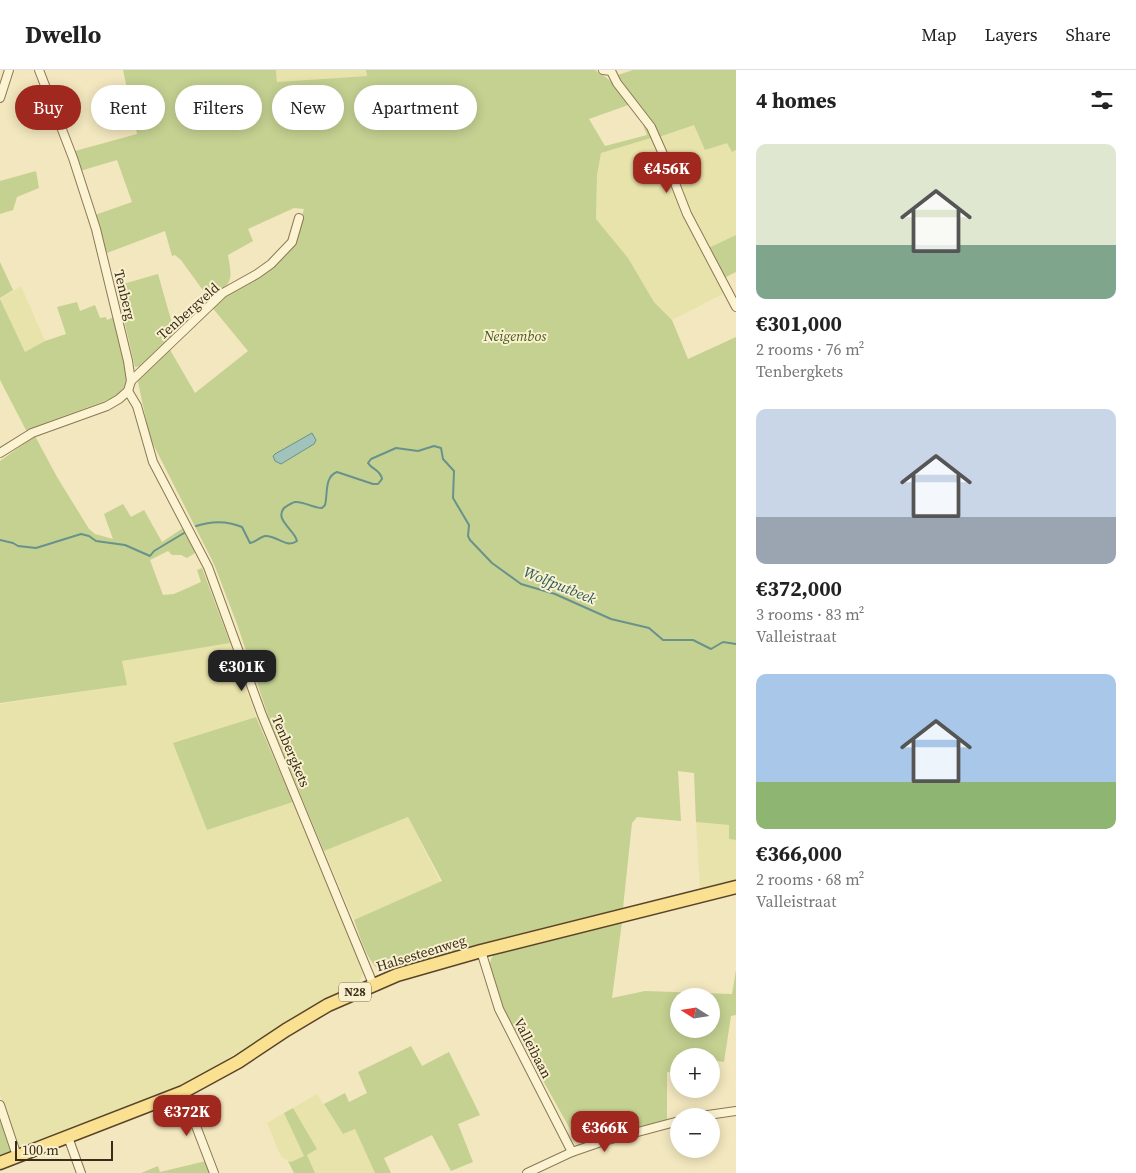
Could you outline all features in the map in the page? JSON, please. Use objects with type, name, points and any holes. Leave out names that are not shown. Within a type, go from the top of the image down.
[{"type":"main road","name":"Halsesteenweg","points":[[0,1163],[183,1092],[238,1062],[328,1005],[373,984],[421,967],[480,951],[736,887]]},
{"type":"street","points":[[0,98],[9,70]]},
{"type":"street","name":"Tenberg","points":[[39,70],[73,158],[96,229],[128,361],[131,381],[128,391]]},
{"type":"street","points":[[603,70],[612,70],[617,83],[651,128],[668,163],[686,214],[736,307]]},
{"type":"street","name":"Tenbergveld","points":[[131,381],[223,293],[271,264],[292,242],[299,218]]},
{"type":"street","points":[[0,453],[32,433],[107,406],[128,391]]},
{"type":"street","name":"Tenbergkets","points":[[128,391],[137,406],[144,436],[154,462],[208,567],[262,715],[373,984]]},
{"type":"street","name":"Valleibaan","points":[[480,951],[499,1009],[572,1152]]},
{"type":"street","points":[[183,1092],[214,1173]]},
{"type":"street","points":[[0,1105],[17,1156]]},
{"type":"street","points":[[720,1113],[736,1111]]},
{"type":"street","points":[[527,1173],[572,1152],[634,1132],[670,1123]]},
{"type":"street","points":[[68,1137],[81,1173]]},
{"type":"shaded area","points":[[276,70],[366,70],[367,76],[277,82]]},
{"type":"shaded area","points":[[694,124],[728,143],[732,152],[736,150],[736,235],[706,249],[689,213],[659,137]]},
{"type":"shaded area","points":[[651,138],[661,161],[664,160],[725,293],[672,320],[654,302],[628,258],[596,219],[597,175],[601,153]]},
{"type":"shaded area","points":[[21,286],[45,341],[25,352],[0,299]]},
{"type":"shaded area","points":[[230,643],[256,717],[174,743],[207,830],[293,802],[363,970],[362,977],[357,985],[301,1014],[190,1081],[20,1149],[17,1147],[0,1094],[0,704],[126,685],[122,661]]},
{"type":"shaded area","points":[[408,817],[442,882],[354,920],[324,851]]},
{"type":"shaded area","points":[[696,822],[730,825],[729,839],[736,840],[736,880],[700,889]]},
{"type":"shaded area","points":[[317,1094],[343,1134],[355,1129],[375,1173],[315,1173],[306,1155],[317,1149],[293,1108]]},
{"type":"shaded area","points":[[284,1113],[304,1156],[291,1162],[283,1158],[279,1152],[267,1123]]},
{"type":"green space","name":"Neigembos","points":[[123,70],[276,70],[277,82],[367,76],[366,70],[595,70],[611,81],[631,104],[589,119],[605,146],[647,135],[643,125],[645,123],[664,160],[661,161],[651,138],[601,153],[597,175],[596,219],[628,258],[654,302],[672,320],[688,359],[736,337],[736,840],[729,839],[729,825],[696,822],[694,773],[678,771],[681,821],[637,817],[632,823],[623,908],[479,944],[384,972],[373,964],[365,950],[354,920],[442,881],[408,817],[324,851],[271,724],[237,624],[214,564],[150,438],[138,382],[141,375],[169,348],[195,393],[248,351],[211,306],[232,291],[274,267],[294,243],[304,209],[294,208],[248,229],[253,241],[228,255],[229,281],[210,300],[181,260],[175,255],[172,256],[165,231],[107,253],[95,215],[132,202],[117,160],[80,171],[75,151],[137,134],[136,130],[165,130],[165,85],[126,85]]},
{"type":"green space","points":[[633,70],[736,70],[736,150],[732,152],[727,143],[705,150],[694,125],[659,137],[618,79],[618,75]]},
{"type":"green space","points":[[36,171],[39,188],[17,197],[13,210],[0,214],[0,181]]},
{"type":"green space","points":[[736,235],[736,272],[722,279],[706,249]]},
{"type":"green space","points":[[0,262],[13,290],[0,298]]},
{"type":"green space","points":[[158,274],[175,334],[142,366],[135,367],[116,286]]},
{"type":"green space","points":[[0,299],[25,352],[45,341],[66,334],[57,307],[77,302],[80,311],[95,305],[100,318],[106,317],[107,320],[114,317],[126,369],[124,387],[110,399],[45,423],[27,432],[0,380]]},
{"type":"green space","points":[[35,436],[57,477],[89,529],[95,534],[113,539],[104,514],[123,504],[131,517],[144,510],[162,542],[183,528],[195,553],[187,558],[181,555],[172,555],[168,551],[150,560],[163,595],[174,594],[201,582],[197,570],[202,568],[230,643],[122,661],[127,685],[0,703],[0,461]]},
{"type":"green space","points":[[256,717],[293,802],[207,830],[173,743]]},
{"type":"green space","points":[[622,922],[612,998],[645,991],[670,992],[670,1038],[720,1038],[720,994],[732,994],[736,970],[736,1015],[731,1016],[724,1062],[720,1061],[720,1048],[670,1048],[670,1072],[667,1072],[667,1120],[582,1143],[575,1138],[501,1005],[489,968],[494,954]]},
{"type":"green space","points":[[411,1046],[422,1066],[449,1052],[480,1115],[458,1124],[473,1162],[451,1171],[432,1135],[384,1158],[391,1173],[375,1173],[355,1129],[343,1134],[324,1104],[345,1093],[349,1102],[367,1093],[358,1072]]},
{"type":"green space","points":[[293,1108],[317,1149],[307,1155],[315,1173],[294,1173],[288,1161],[291,1162],[304,1156],[284,1113]]},
{"type":"green space","points":[[0,1116],[11,1151],[0,1156]]},
{"type":"green space","points":[[206,1161],[211,1173],[141,1173],[158,1166],[160,1172]]},
{"type":"water","points":[[312,433],[316,440],[314,444],[281,464],[275,461],[273,456],[275,454]]},
{"type":"waterway","name":"Wolfputbeek","points":[[196,526],[208,523],[231,524],[242,527],[250,543],[265,536],[274,537],[285,543],[293,543],[297,541],[283,521],[282,512],[284,508],[295,502],[322,508],[325,505],[328,482],[333,474],[337,472],[378,484],[382,479],[380,473],[368,463],[371,459],[396,448],[418,451],[434,446],[441,448],[443,459],[454,471],[453,498],[469,525],[468,536],[470,540],[492,563],[521,584],[555,594],[611,619],[649,628],[663,640],[693,640],[711,649],[723,642],[736,644]]},
{"type":"waterway","name":"Wolfputbeek","points":[[0,540],[18,546],[36,548],[81,534],[89,536],[96,541],[125,545],[150,556],[154,551],[184,533]]}]
